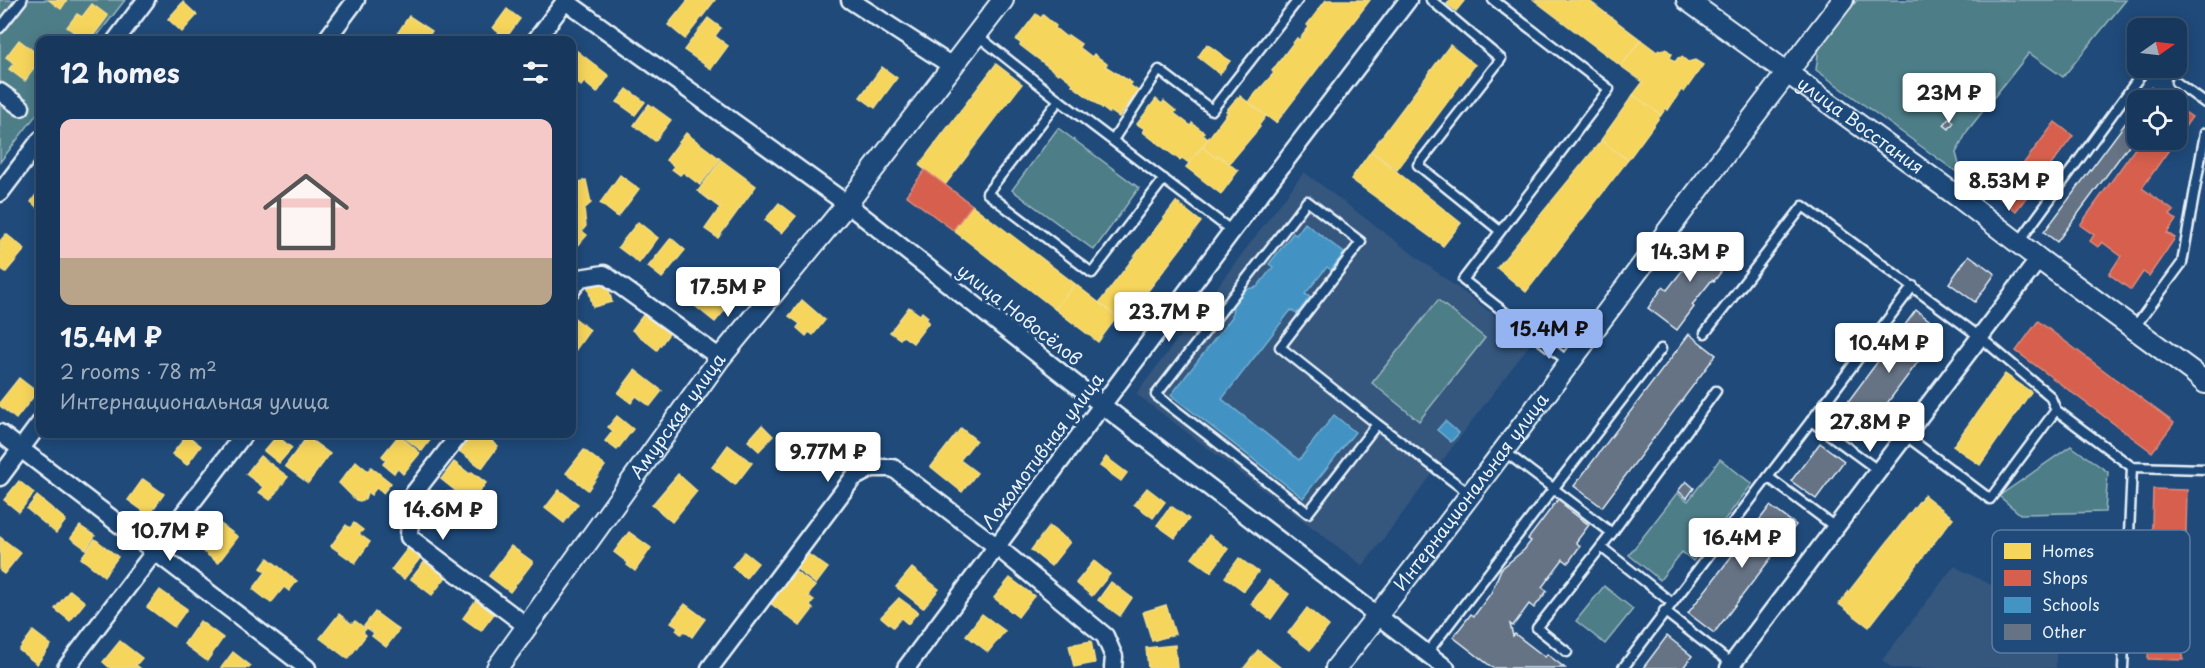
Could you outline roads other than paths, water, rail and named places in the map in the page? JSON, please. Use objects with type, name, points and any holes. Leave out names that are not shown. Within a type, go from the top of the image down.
[{"type":"street","points":[[119,36],[145,0]]},
{"type":"street","points":[[329,36],[356,0]]},
{"type":"street","points":[[539,36],[565,0]]},
{"type":"street","name":"улица Новосёлов","points":[[565,0],[847,204],[1102,405],[1446,668]]},
{"type":"street","points":[[850,0],[952,66]]},
{"type":"street","name":"Амурская улица","points":[[497,668],[720,358],[847,204],[1003,0]]},
{"type":"street","name":"Локомотивная улица","points":[[906,668],[1232,231],[1408,0]]},
{"type":"street","name":"улица Восстания","points":[[1687,0],[2205,383]]},
{"type":"street","name":"Интернациональная улица","points":[[1336,668],[1571,363],[1786,72],[1843,0]]},
{"type":"street","points":[[0,92],[21,107]]},
{"type":"street","points":[[0,193],[36,145]]},
{"type":"street","points":[[1731,666],[2039,259]]},
{"type":"street","points":[[576,284],[580,278],[604,274],[720,358]]},
{"type":"street","points":[[0,477],[36,428]]},
{"type":"street","points":[[0,433],[307,668]]},
{"type":"street","points":[[66,668],[241,438]]},
{"type":"street","points":[[457,438],[411,496],[410,537],[528,627]]},
{"type":"street","points":[[710,668],[853,478],[872,468],[893,468],[996,546],[1105,636],[1114,657],[1113,668]]},
{"type":"lane","points":[[0,28],[22,0]]},
{"type":"lane","points":[[1113,141],[1159,70],[1212,110],[1298,0]]},
{"type":"lane","points":[[1431,0],[1501,59],[1418,165],[1500,231]]},
{"type":"lane","points":[[1493,0],[1609,89],[1463,280],[1571,363]]},
{"type":"lane","points":[[977,34],[1059,100],[1232,231]]},
{"type":"lane","points":[[2018,243],[2139,78]]},
{"type":"lane","points":[[2176,82],[2205,104]]},
{"type":"lane","points":[[1059,100],[987,193],[1092,273],[1164,179]]},
{"type":"lane","points":[[2134,329],[2182,263],[2205,133]]},
{"type":"lane","points":[[1377,424],[1308,513],[1156,395],[1307,201],[1361,242],[1280,347],[1377,424],[1471,494]]},
{"type":"lane","points":[[1706,333],[1803,206],[1980,337],[2050,396],[2056,410],[2132,467],[2205,469]]},
{"type":"lane","points":[[1623,668],[1664,611],[1913,286]]},
{"type":"lane","points":[[1427,653],[1660,349]]},
{"type":"lane","points":[[1568,652],[1538,628],[1612,533],[1716,391]]},
{"type":"lane","points":[[1905,435],[1990,499],[2056,410]]},
{"type":"lane","points":[[1811,421],[1879,471]]},
{"type":"lane","points":[[1504,451],[1612,533]]},
{"type":"lane","points":[[2129,530],[2132,467]]},
{"type":"lane","points":[[1768,477],[1835,527]]},
{"type":"lane","points":[[1601,547],[1671,602]]},
{"type":"lane","points":[[1664,611],[1731,666]]},
{"type":"lane","points":[[2122,668],[2123,653]]}]
